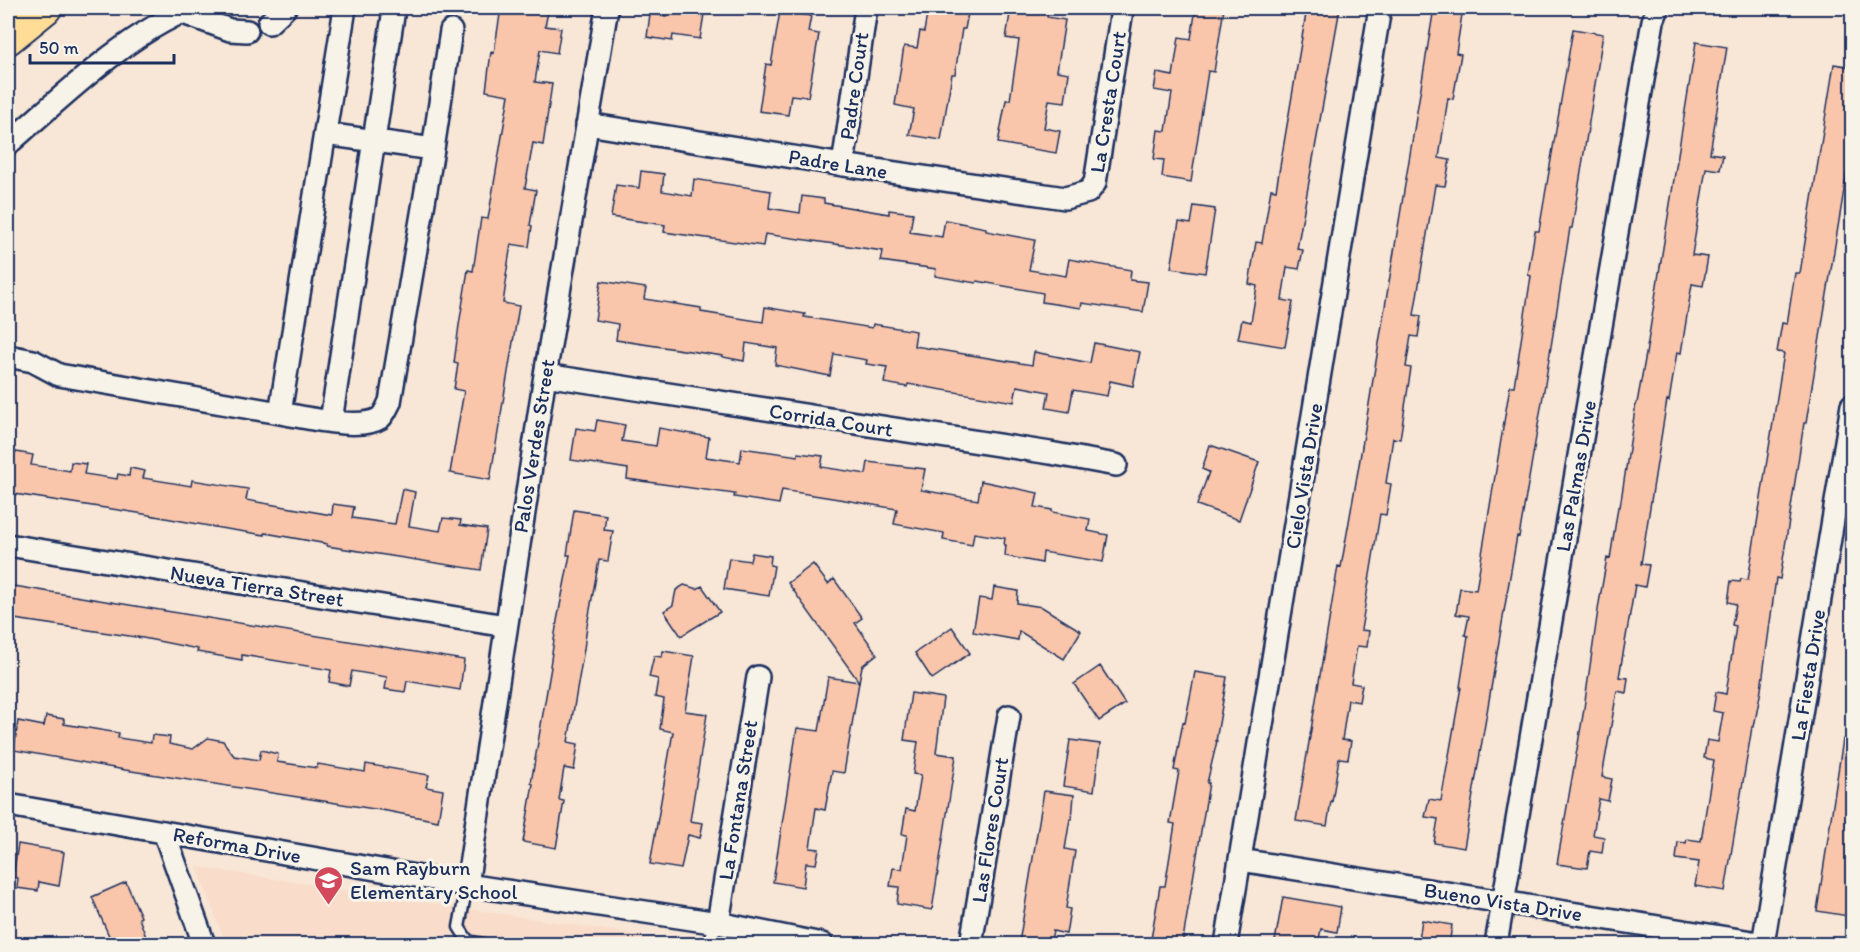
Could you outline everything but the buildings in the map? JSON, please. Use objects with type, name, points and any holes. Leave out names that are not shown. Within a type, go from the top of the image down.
[{"type":"main road","points":[[8,38],[45,8]]},
{"type":"street","points":[[269,23],[285,8]]},
{"type":"street","points":[[280,413],[345,8]]},
{"type":"street","name":"Palos Verdes Street","points":[[467,885],[545,375],[607,8]]},
{"type":"street","name":"Padre Court","points":[[843,165],[866,8]]},
{"type":"street","name":"Cielo Vista Drive","points":[[1226,945],[1380,8]]},
{"type":"street","name":"Las Palmas Drive","points":[[1496,945],[1653,21],[1658,8]]},
{"type":"street","points":[[8,144],[109,58],[180,9],[230,30],[247,32]]},
{"type":"street","name":"La Cresta Court","points":[[1088,192],[1095,183],[1122,10]]},
{"type":"street","points":[[331,421],[393,16]]},
{"type":"street","points":[[8,356],[33,361],[59,375],[280,413],[356,424],[379,418],[390,402],[434,149],[451,31]]},
{"type":"street","name":"Padre Lane","points":[[587,124],[1065,198],[1088,192]]},
{"type":"street","points":[[325,134],[434,149]]},
{"type":"street","name":"Corrida Court","points":[[545,375],[1116,465]]},
{"type":"street","name":"La Fiesta Drive","points":[[1763,944],[1852,405]]},
{"type":"street","name":"Nueva Tierra Street","points":[[8,545],[506,626]]},
{"type":"street","name":"La Fontana Street","points":[[717,923],[758,677]]},
{"type":"street","name":"Las Flores Court","points":[[972,945],[1009,716]]},
{"type":"street","name":"Reforma Drive","points":[[8,805],[467,885],[717,923],[822,945]]},
{"type":"street","points":[[164,832],[204,945]]},
{"type":"street","name":"Bueno Vista Drive","points":[[1240,860],[1763,944]]},
{"type":"lane","points":[[467,885],[459,927],[468,941],[484,945]]},
{"type":"lane","points":[[707,945],[717,923]]},
{"type":"shaded area","name":"Sam Rayburn Elementary School","points":[[197,867],[696,944],[226,944]]},
{"type":"place","name":"Sam Rayburn Elementary School","points":[[329,906]]}]
